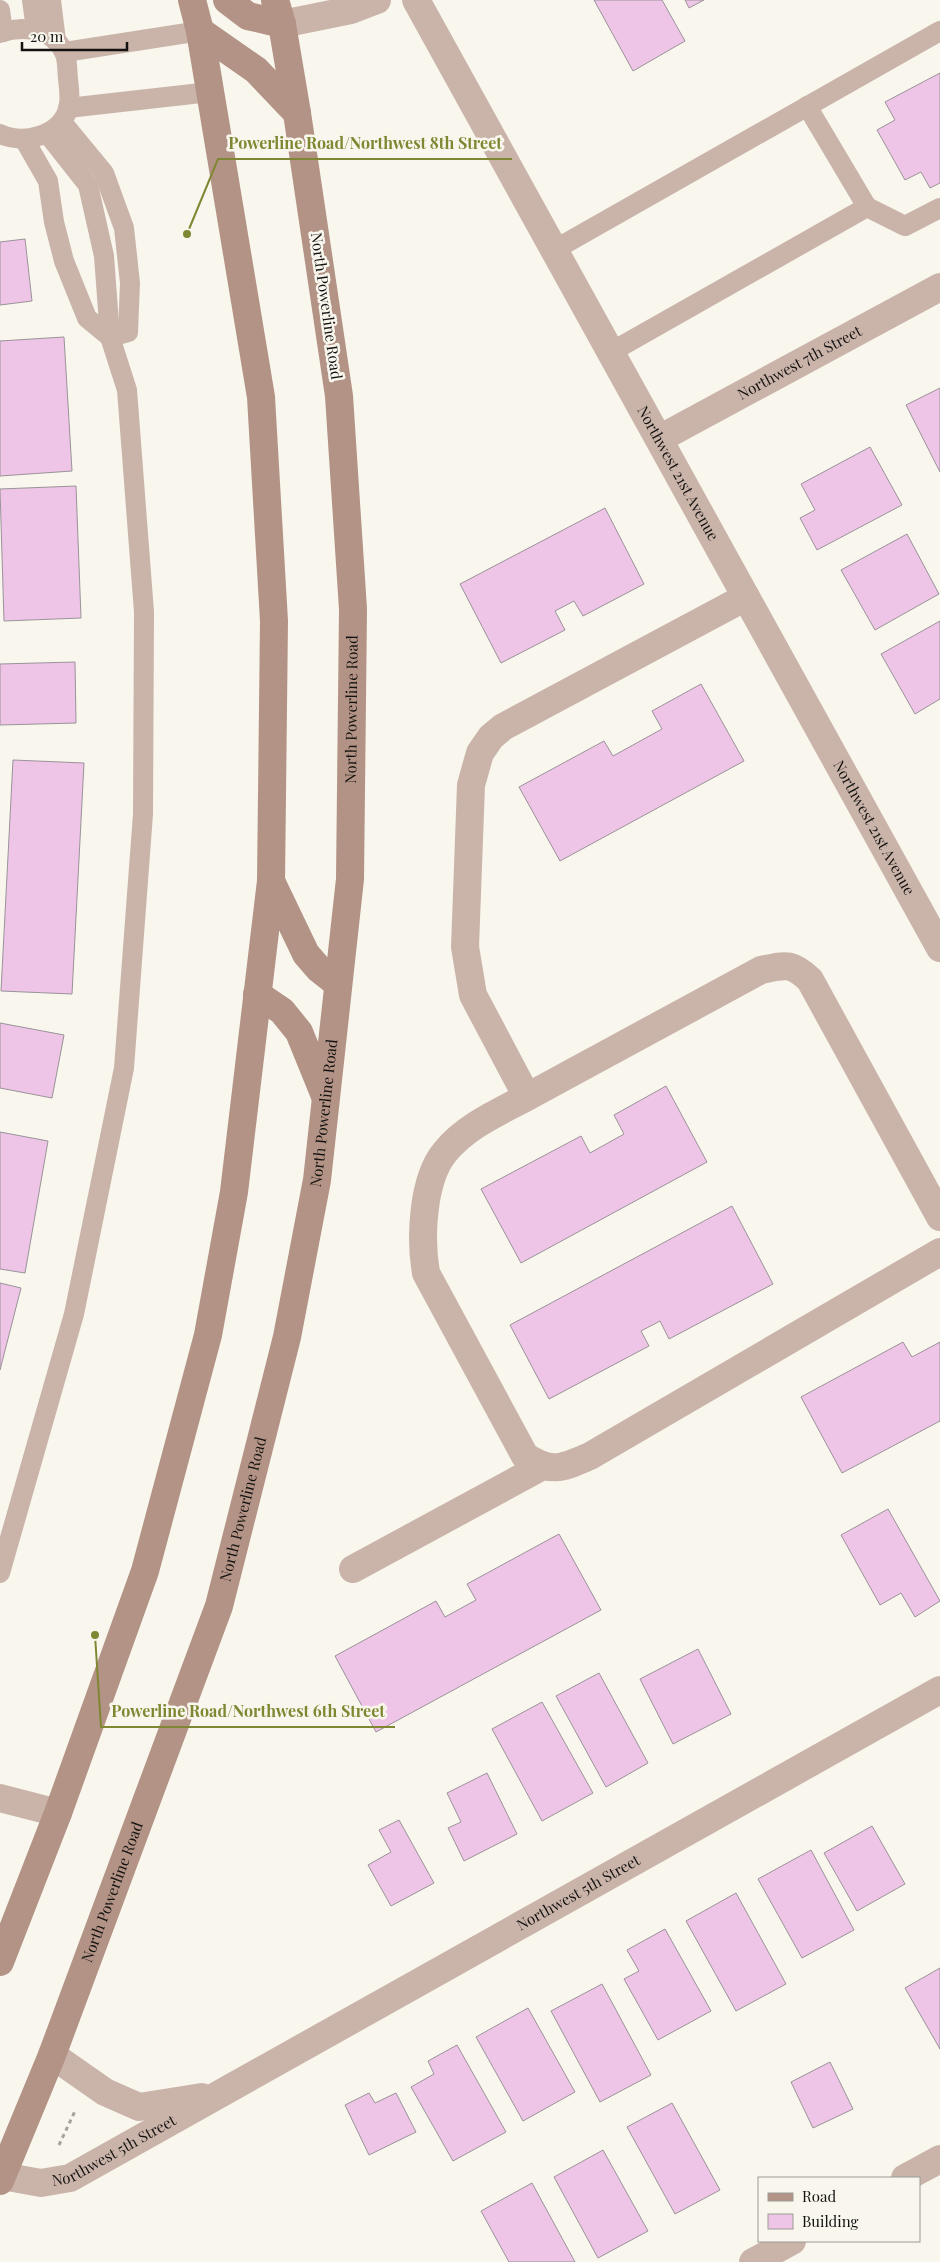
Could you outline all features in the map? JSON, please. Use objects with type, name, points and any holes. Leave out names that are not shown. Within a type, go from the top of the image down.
[{"type":"main road","points":[[0,1962],[58,1813],[146,1570],[208,1335],[234,1192],[271,881],[274,621],[261,397],[200,31],[192,0]]},
{"type":"main road","points":[[227,0],[248,16],[279,12]]},
{"type":"main road","name":"North Powerline Road","points":[[1,2176],[52,2055],[219,1606],[287,1337],[317,1180],[350,879],[353,609],[339,396],[298,112],[279,12]]},
{"type":"main road","points":[[200,31],[256,70],[298,112]]},
{"type":"main road","points":[[271,881],[306,954],[319,969],[338,984]]},
{"type":"main road","points":[[257,994],[282,1011],[299,1032],[326,1097]]},
{"type":"street","points":[[279,12],[351,10],[377,0]]},
{"type":"street","name":"Northwest 21st Avenue","points":[[416,0],[940,948]]},
{"type":"street","name":"Northwest 7th Street","points":[[659,439],[940,287]]},
{"type":"street","points":[[527,1097],[473,995],[468,973],[465,947],[471,786],[480,753],[490,737],[504,727],[746,597]]},
{"type":"street","points":[[541,1467],[525,1456],[426,1273],[422,1252],[422,1224],[427,1197],[436,1169],[444,1153],[476,1125],[761,970],[786,964],[799,969],[810,980],[940,1217]]},
{"type":"street","points":[[353,1569],[541,1467],[568,1465],[590,1456],[940,1252]]},
{"type":"street","name":"Northwest 5th Street","points":[[1,2176],[41,2183],[70,2178],[940,1690]]},
{"type":"street","points":[[0,1798],[58,1813]]},
{"type":"street","name":"Northwest 5th Street","points":[[52,2055],[106,2092],[139,2107],[219,2095]]},
{"type":"street","points":[[907,2177],[940,2159]]},
{"type":"street","points":[[753,2262],[790,2242]]},
{"type":"lane","points":[[32,0],[36,30]]},
{"type":"lane","points":[[0,1573],[74,1314],[124,1068],[143,814],[144,612],[127,390],[110,337],[104,256],[88,185],[59,121],[69,89],[51,0]]},
{"type":"lane","points":[[0,10],[2,32],[18,28],[36,30],[60,47],[200,31]]},
{"type":"lane","points":[[554,250],[940,31]]},
{"type":"lane","points":[[0,134],[24,139],[59,121],[210,92]]},
{"type":"lane","points":[[807,106],[867,207],[905,226],[940,208]]},
{"type":"lane","points":[[24,139],[48,181],[54,222],[64,260],[87,318],[110,337]]},
{"type":"lane","points":[[611,352],[867,207]]},
{"type":"path","points":[[59,2145],[78,2105]]},
{"type":"building","points":[[594,0],[662,0],[685,41],[633,71]]},
{"type":"building","points":[[685,0],[704,0],[689,8]]},
{"type":"building","points":[[940,73],[940,183],[930,188],[921,172],[905,180],[877,130],[895,120],[885,102]]},
{"type":"building","points":[[25,239],[32,301],[0,305],[0,242]]},
{"type":"building","points":[[64,337],[72,471],[0,476],[0,341]]},
{"type":"building","points":[[940,388],[940,472],[906,405]]},
{"type":"building","points":[[870,447],[902,505],[817,550],[800,518],[815,510],[801,484]]},
{"type":"building","points":[[76,486],[81,618],[4,621],[0,489]]},
{"type":"building","points":[[605,508],[644,584],[583,616],[574,601],[555,611],[565,630],[501,663],[460,584]]},
{"type":"building","points":[[907,534],[939,594],[875,630],[841,570]]},
{"type":"building","points":[[940,621],[940,699],[915,714],[881,654]]},
{"type":"building","points":[[75,662],[76,723],[0,725],[0,664]]},
{"type":"building","points":[[701,684],[744,761],[560,861],[519,787],[604,741],[613,756],[662,729],[652,711]]},
{"type":"building","points":[[13,760],[84,763],[72,994],[1,991]]},
{"type":"building","points":[[0,1023],[64,1035],[52,1098],[0,1088]]},
{"type":"building","points":[[666,1086],[707,1162],[521,1263],[481,1189],[581,1136],[590,1153],[624,1134],[614,1115]]},
{"type":"building","points":[[0,1132],[48,1141],[25,1273],[0,1269]]},
{"type":"building","points":[[732,1206],[773,1284],[669,1339],[660,1321],[641,1331],[649,1346],[549,1399],[510,1325]]},
{"type":"building","points":[[0,1283],[21,1288],[0,1370]]},
{"type":"building","points":[[903,1342],[912,1357],[940,1342],[940,1421],[842,1473],[801,1397]]},
{"type":"building","points":[[888,1509],[940,1601],[915,1617],[901,1593],[880,1605],[841,1535]]},
{"type":"building","points":[[559,1534],[601,1610],[376,1732],[335,1656],[436,1601],[445,1617],[476,1600],[467,1584]]},
{"type":"building","points":[[698,1649],[731,1714],[673,1744],[640,1679]]},
{"type":"building","points":[[599,1673],[648,1763],[606,1787],[556,1696]]},
{"type":"building","points":[[542,1702],[593,1793],[542,1821],[492,1729]]},
{"type":"building","points":[[487,1773],[517,1834],[464,1861],[448,1828],[461,1822],[447,1793]]},
{"type":"building","points":[[399,1820],[434,1883],[391,1906],[368,1865],[391,1852],[379,1830]]},
{"type":"building","points":[[872,1826],[905,1884],[857,1911],[824,1853]]},
{"type":"building","points":[[811,1850],[854,1930],[802,1958],[758,1879]]},
{"type":"building","points":[[736,1893],[786,1984],[736,2011],[686,1921]]},
{"type":"building","points":[[665,1929],[711,2011],[658,2040],[624,1979],[639,1971],[627,1950]]},
{"type":"building","points":[[940,1968],[940,2049],[905,1988]]},
{"type":"building","points":[[602,1984],[651,2075],[600,2102],[551,2011]]},
{"type":"building","points":[[528,2008],[575,2092],[523,2121],[476,2037]]},
{"type":"building","points":[[457,2045],[506,2132],[453,2161],[411,2087],[434,2074],[428,2061]]},
{"type":"building","points":[[830,2062],[853,2109],[813,2128],[791,2082]]},
{"type":"building","points":[[369,2093],[375,2103],[396,2093],[416,2132],[369,2155],[345,2105]]},
{"type":"building","points":[[672,2103],[720,2190],[675,2214],[627,2127]]},
{"type":"building","points":[[603,2150],[648,2231],[598,2258],[554,2177]]},
{"type":"building","points":[[532,2183],[575,2262],[509,2262],[481,2211]]},
{"type":"place","name":"Powerline Road/Northwest 8th Street","points":[[187,234]]},
{"type":"place","name":"Powerline Road/Northwest 6th Street","points":[[95,1635]]}]
